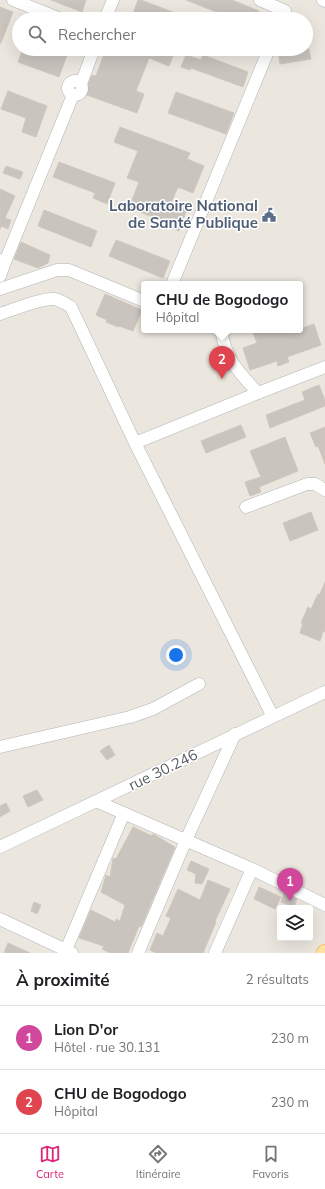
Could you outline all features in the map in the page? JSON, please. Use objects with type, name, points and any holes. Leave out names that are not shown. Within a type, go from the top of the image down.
[{"type":"street","points":[[13,0],[43,12]]},
{"type":"street","points":[[103,12],[107,0]]},
{"type":"street","points":[[108,12],[113,0]]},
{"type":"street","points":[[260,0],[285,12]]},
{"type":"street","points":[[77,83],[86,56]]},
{"type":"street","points":[[77,83],[90,56]]},
{"type":"street","points":[[173,281],[266,56]]},
{"type":"street","points":[[0,276],[3,261],[73,95],[69,92],[68,87],[71,82],[77,83]]},
{"type":"street","points":[[0,289],[57,270],[69,270],[141,300]]},
{"type":"street","points":[[0,314],[32,303],[53,299],[71,307],[135,443],[273,717]]},
{"type":"street","points":[[221,333],[223,344],[233,365],[258,393]]},
{"type":"street","points":[[135,443],[325,367]]},
{"type":"street","points":[[246,507],[307,484],[315,484],[325,490]]},
{"type":"street","points":[[0,747],[130,717],[153,709],[199,684]]},
{"type":"street","name":"rue 30.246","points":[[1,844],[98,802],[235,734],[325,692]]},
{"type":"street","points":[[138,953],[186,840],[235,734]]},
{"type":"street","points":[[98,802],[124,812],[252,869],[325,905]]},
{"type":"street","points":[[0,919],[69,951],[124,812]]},
{"type":"street","points":[[215,953],[252,869]]},
{"type":"building","points":[[51,0],[86,0],[82,12]]},
{"type":"building","points":[[138,0],[141,0],[173,12],[134,12]]},
{"type":"building","points":[[186,0],[232,0],[259,11],[259,12],[216,12]]},
{"type":"building","points":[[0,7],[13,12],[0,43]]},
{"type":"building","points":[[20,56],[66,56],[59,77],[18,62]]},
{"type":"building","points":[[103,56],[173,56],[169,66],[149,58],[136,91],[144,94],[137,113],[84,94],[92,75],[96,76]]},
{"type":"building","points":[[186,56],[201,60],[203,56],[206,56],[248,72],[243,87],[191,68],[190,70],[181,67]]},
{"type":"building","points":[[279,56],[310,56],[311,59],[280,64]]},
{"type":"building","points":[[8,91],[47,106],[36,137],[22,132],[26,118],[1,109]]},
{"type":"building","points":[[176,92],[234,113],[226,134],[168,113]]},
{"type":"building","points":[[120,127],[190,153],[187,159],[204,166],[193,193],[178,187],[171,203],[187,209],[179,231],[167,227],[169,223],[129,208],[139,182],[127,178],[138,151],[114,142]]},
{"type":"building","points":[[59,162],[115,183],[107,204],[93,198],[95,193],[53,177]]},
{"type":"building","points":[[6,166],[23,172],[20,179],[3,173]]},
{"type":"building","points":[[0,189],[15,196],[5,218],[11,220],[8,229],[1,226],[0,229]]},
{"type":"building","points":[[44,210],[97,231],[91,247],[38,226]]},
{"type":"building","points":[[116,240],[170,261],[163,278],[109,256]]},
{"type":"building","points":[[21,242],[50,255],[48,263],[38,268],[14,259]]},
{"type":"building","points":[[105,294],[141,310],[133,331],[106,322],[107,320],[96,315]]},
{"type":"building","points":[[314,324],[321,345],[287,357],[289,362],[278,366],[277,361],[250,370],[243,348],[257,343],[253,333],[303,333],[303,328]]},
{"type":"building","points":[[319,385],[325,400],[325,406],[270,428],[266,415],[305,400],[302,392]]},
{"type":"building","points":[[241,425],[246,437],[206,453],[201,441]]},
{"type":"building","points":[[325,427],[325,464],[318,446],[316,447],[310,433]]},
{"type":"building","points":[[285,437],[298,471],[259,487],[261,492],[250,496],[245,482],[261,477],[250,451]]},
{"type":"building","points":[[311,512],[318,530],[290,541],[283,523]]},
{"type":"building","points":[[325,582],[325,632],[323,631],[320,641],[300,633],[303,623],[301,623],[308,607],[311,609]]},
{"type":"building","points":[[109,745],[115,755],[107,760],[100,751]]},
{"type":"building","points":[[37,790],[43,800],[28,807],[23,796]]},
{"type":"building","points":[[6,803],[10,811],[0,817],[0,806]]},
{"type":"building","points":[[133,827],[152,836],[153,834],[175,847],[141,927],[139,926],[128,953],[110,953],[102,949],[104,946],[79,938],[91,910],[115,922],[116,919],[120,921],[125,905],[101,892],[106,875],[110,877],[113,858],[116,859]]},
{"type":"building","points":[[191,861],[209,869],[202,884],[195,883],[196,874],[187,870]]},
{"type":"building","points":[[208,880],[230,889],[215,921],[216,922],[203,953],[156,953],[150,950],[157,933],[163,936],[171,918],[166,916],[178,889],[200,900]]},
{"type":"building","points":[[259,887],[281,897],[275,909],[254,899]]},
{"type":"building","points":[[284,893],[297,899],[295,905],[289,905],[281,902]]},
{"type":"building","points":[[34,902],[41,905],[37,914],[31,911]]},
{"type":"building","points":[[8,943],[30,953],[4,953]]},
{"type":"place","name":"Laboratoire National de Santé Publique","points":[[269,215]]},
{"type":"place","name":"CHU de Bogodogo","points":[[222,379]]},
{"type":"place","name":"Lion D'or","points":[[290,901]]}]
